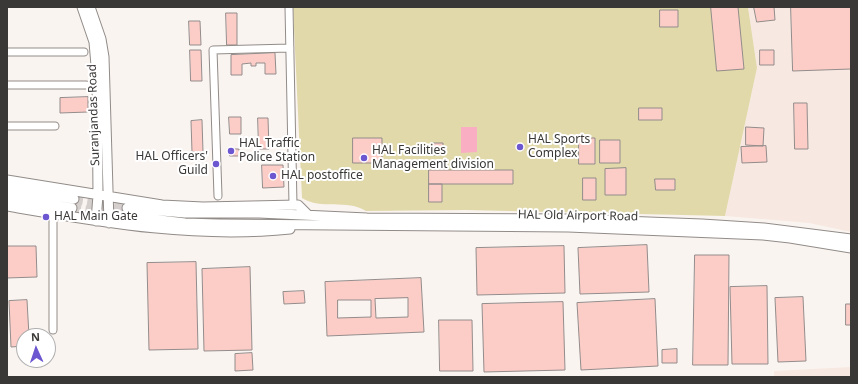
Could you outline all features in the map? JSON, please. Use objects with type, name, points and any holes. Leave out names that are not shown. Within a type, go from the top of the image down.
[{"type":"main road","name":"Suranjandas Road","points":[[82,7],[94,42],[95,54],[98,195],[96,221]]},
{"type":"main road","name":"Suranjandas Road","points":[[90,7],[101,39],[104,57],[109,224]]},
{"type":"main road","points":[[7,180],[109,196],[126,201],[187,207],[298,205],[306,219]]},
{"type":"main road","points":[[7,189],[73,204],[7,198]]},
{"type":"main road","points":[[7,206],[109,224],[182,232],[252,233],[296,229],[306,219]]},
{"type":"main road","points":[[126,212],[185,213],[306,219]]},
{"type":"main road","name":"HAL Old Airport Road","points":[[306,219],[569,219],[764,228],[851,239]]},
{"type":"main road","name":"HAL Old Airport Road","points":[[306,219],[366,226],[568,227],[676,231],[790,238],[851,248]]},
{"type":"street","points":[[289,7],[293,205]]},
{"type":"street","points":[[218,196],[213,50],[290,48]]},
{"type":"street","points":[[7,52],[84,52]]},
{"type":"street","points":[[7,84],[86,85]]},
{"type":"street","points":[[7,126],[55,126]]},
{"type":"street","points":[[53,214],[53,328]]},
{"type":"shaded area","name":"HAL Sports Complex","points":[[293,7],[748,7],[757,68],[725,216],[466,210],[366,211],[359,207],[309,202],[302,198]]},
{"type":"shaded area","points":[[748,7],[851,7],[851,232],[809,223],[725,216],[757,68]]},
{"type":"shaded area","points":[[461,127],[477,127],[477,152],[461,153]]},
{"type":"shaded area","points":[[851,367],[851,377],[774,377],[774,371]]},
{"type":"building","points":[[711,7],[738,7],[744,69],[717,71]]},
{"type":"building","points":[[754,7],[774,7],[775,20],[757,22]]},
{"type":"building","points":[[791,7],[851,7],[851,69],[793,71]]},
{"type":"building","points":[[660,10],[678,10],[678,27],[660,27]]},
{"type":"building","points":[[226,13],[237,13],[237,45],[227,45]]},
{"type":"building","points":[[189,21],[200,21],[201,45],[190,45]]},
{"type":"building","points":[[190,50],[201,50],[202,81],[191,81]]},
{"type":"building","points":[[760,50],[774,50],[774,65],[760,65]]},
{"type":"building","points":[[275,53],[276,74],[265,74],[265,63],[256,63],[256,66],[251,66],[251,63],[242,64],[242,75],[231,75],[231,55]]},
{"type":"building","points":[[88,97],[88,112],[60,113],[60,98]]},
{"type":"building","points":[[794,103],[807,103],[808,149],[795,149]]},
{"type":"building","points":[[639,108],[662,108],[662,120],[639,120]]},
{"type":"building","points":[[229,117],[241,117],[241,134],[230,134]]},
{"type":"building","points":[[258,118],[268,118],[269,149],[259,149]]},
{"type":"building","points":[[202,120],[203,152],[192,152],[191,121]]},
{"type":"building","points":[[746,127],[764,128],[763,146],[746,145]]},
{"type":"building","points":[[353,138],[382,138],[382,163],[353,163]]},
{"type":"building","points":[[579,138],[595,138],[595,164],[579,164]]},
{"type":"building","points":[[600,140],[620,140],[620,163],[600,163]]},
{"type":"building","points":[[432,143],[443,143],[443,155],[432,155]]},
{"type":"building","points":[[766,146],[767,162],[742,163],[741,147]]},
{"type":"building","points":[[230,149],[239,149],[239,156],[230,156]]},
{"type":"building","name":"HAL postoffice","points":[[262,165],[283,165],[284,187],[263,188]]},
{"type":"building","points":[[626,168],[626,195],[605,195],[605,169]]},
{"type":"building","points":[[429,170],[513,170],[513,184],[429,184]]},
{"type":"building","points":[[583,178],[596,178],[596,200],[583,200]]},
{"type":"building","points":[[655,179],[675,179],[675,190],[656,190]]},
{"type":"building","points":[[429,184],[442,184],[442,202],[429,202]]},
{"type":"building","points":[[647,245],[649,292],[580,294],[578,248]]},
{"type":"building","points":[[7,246],[36,246],[37,277],[7,278]]},
{"type":"building","points":[[564,246],[565,293],[477,295],[476,248]]},
{"type":"building","points":[[695,255],[729,255],[728,365],[693,365]]},
{"type":"building","points":[[196,262],[198,349],[149,350],[147,263]]},
{"type":"building","points":[[250,267],[252,350],[204,351],[202,269]]},
{"type":"building","points":[[421,278],[424,332],[327,336],[325,282]],"holes":[[[408,298],[408,317],[376,318],[375,299]],[[338,300],[371,300],[371,317],[338,318]]]},
{"type":"building","points":[[767,286],[768,364],[732,364],[730,287]]},
{"type":"building","points":[[304,291],[305,303],[284,304],[283,292]]},
{"type":"building","points":[[803,297],[806,361],[778,362],[775,298]]},
{"type":"building","points":[[655,299],[658,366],[581,370],[577,303]]},
{"type":"building","points":[[27,300],[29,328],[16,328],[16,347],[11,347],[9,301]]},
{"type":"building","points":[[563,302],[565,370],[484,372],[482,304]]},
{"type":"building","points":[[846,304],[851,304],[851,325],[846,325]]},
{"type":"building","points":[[439,320],[472,320],[473,371],[440,371]]},
{"type":"building","points":[[677,349],[677,363],[662,363],[662,350]]},
{"type":"building","points":[[252,353],[253,370],[235,371],[235,354]]},
{"type":"tunnel","points":[[74,199],[127,208]]},
{"type":"tunnel","points":[[72,208],[126,216]]},
{"type":"place","name":"HAL Sports Complex","points":[[520,147]]},
{"type":"place","name":"HAL Traffic Police Station","points":[[231,151]]},
{"type":"place","name":"HAL Facilities Management division","points":[[364,158]]},
{"type":"place","name":"HAL Officers' Guild","points":[[216,164]]},
{"type":"place","name":"HAL postoffice","points":[[273,176]]},
{"type":"place","name":"HAL Main Gate","points":[[46,217]]}]
